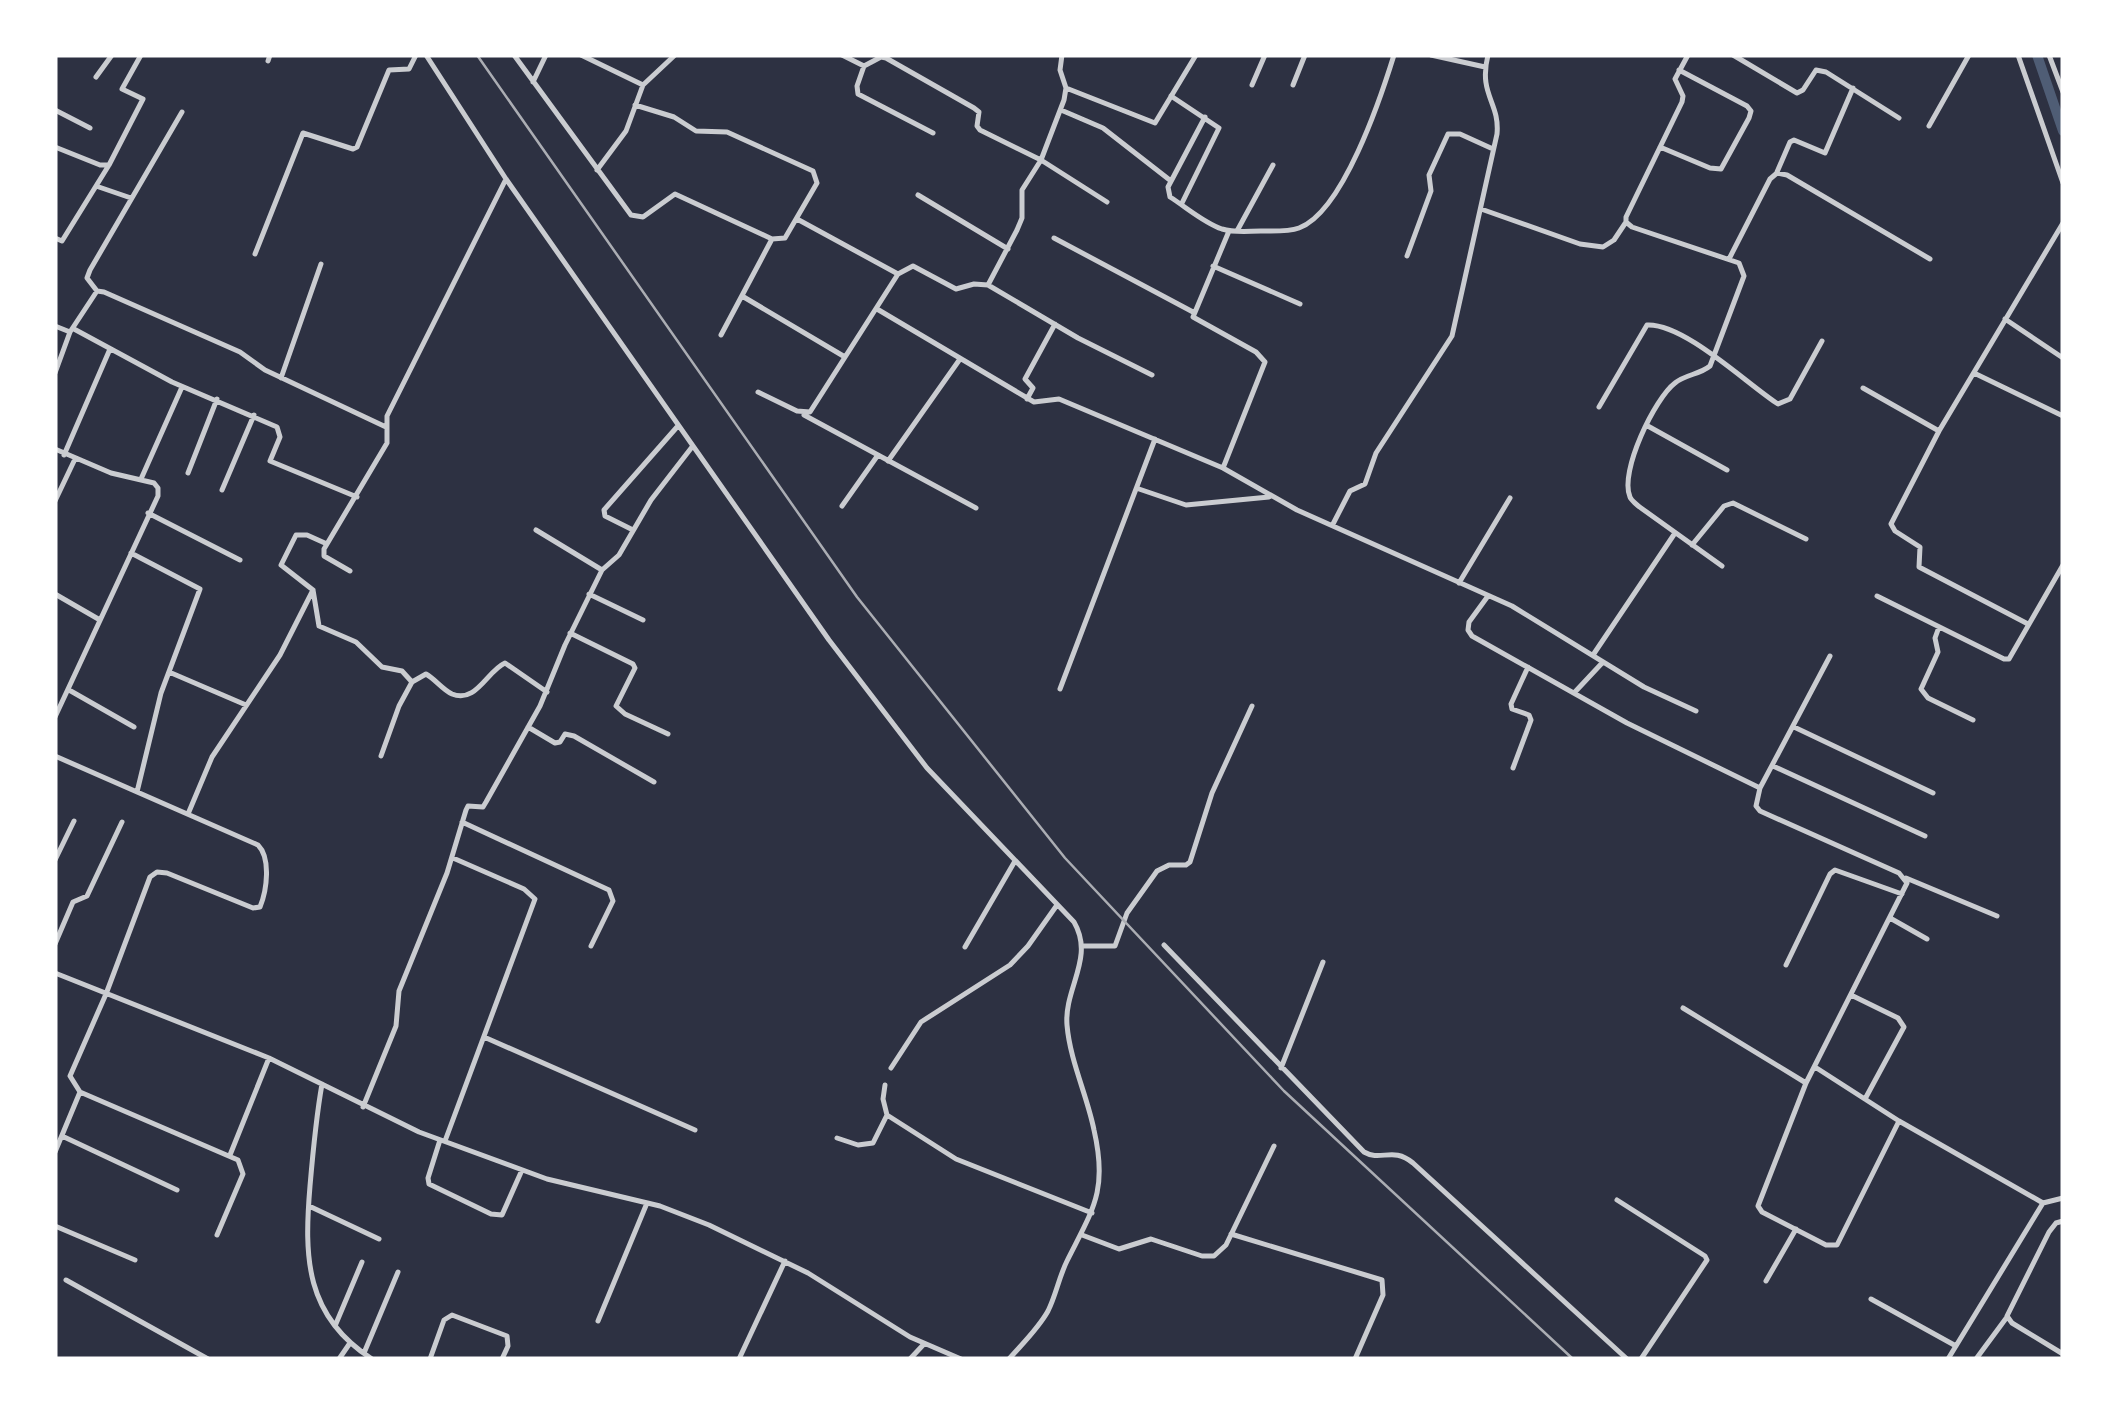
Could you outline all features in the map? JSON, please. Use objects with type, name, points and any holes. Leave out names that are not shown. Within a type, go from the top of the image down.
[{"type":"street","points":[[96,77],[112,55]]},
{"type":"street","points":[[55,238],[62,241],[109,165],[142,99],[122,89],[141,55]]},
{"type":"street","points":[[255,254],[303,133],[352,149],[358,147],[388,70],[410,69],[416,55]]},
{"type":"street","points":[[426,55],[677,427],[896,728],[927,768],[1074,922],[1083,946],[1066,1009],[1066,1024],[1099,1157],[1097,1196],[1048,1310],[1009,1359]]},
{"type":"street","points":[[514,55],[597,170],[637,218],[675,194],[772,239],[785,238],[817,183],[814,171],[720,130],[696,131],[674,117],[635,105]]},
{"type":"street","points":[[533,82],[546,55]]},
{"type":"street","points":[[580,55],[643,86]]},
{"type":"street","points":[[597,170],[626,131],[643,86],[676,55]]},
{"type":"street","points":[[842,55],[864,66]]},
{"type":"street","points":[[988,285],[1022,218],[1022,190],[1041,160],[1061,110],[1066,88],[1060,70],[1062,55]]},
{"type":"street","points":[[1066,88],[1155,123],[1196,55]]},
{"type":"street","points":[[1252,86],[1266,55]]},
{"type":"street","points":[[1293,85],[1305,55]]},
{"type":"street","points":[[1205,117],[1168,192],[1213,225],[1228,231],[1300,228],[1319,214],[1368,132],[1394,55]]},
{"type":"street","points":[[1430,55],[1485,67]]},
{"type":"street","points":[[1332,525],[1350,491],[1365,484],[1376,452],[1452,336],[1498,123],[1485,88],[1488,55]]},
{"type":"street","points":[[1480,209],[1580,244],[1603,247],[1614,240],[1682,102],[1683,96],[1675,85],[1688,55]]},
{"type":"street","points":[[1733,55],[1794,92],[1803,90],[1816,70],[1820,70],[1900,118]]},
{"type":"street","points":[[1929,126],[1969,55]]},
{"type":"street","points":[[2018,55],[2063,183]]},
{"type":"street","points":[[2050,55],[2063,92]]},
{"type":"street","points":[[934,133],[858,94],[864,66],[886,58],[974,108],[979,112],[980,130],[1041,160],[1108,202]]},
{"type":"street","points":[[1660,146],[1721,169],[1749,118],[1747,106],[1680,70]]},
{"type":"street","points":[[1730,258],[1790,142],[1794,140],[1824,152],[1853,88]]},
{"type":"street","points":[[1171,96],[1216,123],[1218,132],[1182,204]]},
{"type":"street","points":[[55,110],[90,128]]},
{"type":"street","points":[[1061,110],[1103,128],[1171,182]]},
{"type":"street","points":[[182,112],[90,270],[88,282],[97,290],[240,352],[281,378],[386,428]]},
{"type":"street","points":[[1407,256],[1431,192],[1429,174],[1448,134],[1460,134],[1494,150]]},
{"type":"street","points":[[55,147],[109,165]]},
{"type":"street","points":[[1237,231],[1273,165]]},
{"type":"street","points":[[1777,173],[1787,175],[1930,259]]},
{"type":"street","points":[[350,571],[324,556],[327,544],[387,443],[387,416],[506,178]]},
{"type":"street","points":[[96,186],[132,198]]},
{"type":"street","points":[[918,195],[1008,248]]},
{"type":"street","points":[[796,219],[898,274]]},
{"type":"street","points":[[1626,222],[1730,258],[1744,268],[1710,366],[1672,384],[1646,426],[1631,472],[1630,498],[1722,566]]},
{"type":"street","points":[[2028,624],[1919,567],[1920,547],[1892,528],[1892,520],[2063,223]]},
{"type":"street","points":[[1223,468],[1265,362],[1256,352],[1193,317],[1228,231]]},
{"type":"street","points":[[1054,238],[1193,312]]},
{"type":"street","points":[[721,336],[772,239]]},
{"type":"street","points":[[281,378],[321,264]]},
{"type":"street","points":[[797,412],[805,413],[814,406],[898,274],[913,266],[956,289],[988,285],[1152,375]]},
{"type":"street","points":[[1213,266],[1300,304]]},
{"type":"street","points":[[55,372],[72,330],[97,290]]},
{"type":"street","points":[[742,296],[845,357]]},
{"type":"street","points":[[876,309],[1027,398],[1041,402],[1059,400],[1223,468],[1332,525],[1536,618],[1644,687],[1696,711]]},
{"type":"street","points":[[2005,319],[2063,358]]},
{"type":"street","points":[[1027,398],[1033,388],[1026,379],[1055,324]]},
{"type":"street","points":[[1598,407],[1647,325],[1660,327],[1715,355],[1773,401],[1784,404],[1822,341]]},
{"type":"street","points":[[55,326],[72,330],[182,387],[278,427],[281,432],[270,456],[274,464],[356,496]]},
{"type":"street","points":[[64,454],[110,349]]},
{"type":"street","points":[[888,461],[960,359]]},
{"type":"street","points":[[1974,373],[2063,416]]},
{"type":"street","points":[[141,479],[182,387]]},
{"type":"street","points":[[1863,388],[1940,431]]},
{"type":"street","points":[[758,392],[976,508]]},
{"type":"street","points":[[188,473],[217,399]]},
{"type":"street","points":[[222,490],[254,415]]},
{"type":"street","points":[[1646,426],[1726,470]]},
{"type":"street","points":[[633,530],[604,516],[604,510],[677,427]]},
{"type":"street","points":[[1060,690],[1156,440]]},
{"type":"street","points":[[364,1107],[396,1026],[399,991],[453,858],[468,806],[479,808],[486,802],[547,692],[570,633],[602,570],[619,555],[652,500],[692,448]]},
{"type":"street","points":[[55,450],[158,488],[158,496],[55,717]]},
{"type":"street","points":[[842,506],[878,455]]},
{"type":"street","points":[[55,501],[75,459]]},
{"type":"street","points":[[1138,488],[1186,505],[1272,496]]},
{"type":"street","points":[[1459,582],[1510,498]]},
{"type":"street","points":[[1692,544],[1724,506],[1734,503],[1806,539]]},
{"type":"street","points":[[148,513],[240,560]]},
{"type":"street","points":[[536,530],[602,570]]},
{"type":"street","points":[[1593,654],[1675,533]]},
{"type":"street","points":[[327,544],[307,535],[296,535],[282,560],[282,568],[313,590],[319,626],[356,642],[382,667],[402,671],[412,682]]},
{"type":"street","points":[[130,553],[200,589],[168,672],[136,793]]},
{"type":"street","points":[[1877,596],[2004,659],[2013,655],[2063,564]]},
{"type":"street","points":[[187,815],[212,757],[280,655],[313,590]]},
{"type":"street","points":[[55,594],[101,621]]},
{"type":"street","points":[[589,594],[643,620]]},
{"type":"street","points":[[1488,596],[1469,622],[1472,636],[1627,723],[1760,788]]},
{"type":"street","points":[[1939,627],[1935,638],[1938,652],[1921,690],[1928,698],[1973,720]]},
{"type":"street","points":[[570,633],[634,664],[616,706],[668,734]]},
{"type":"street","points":[[1830,656],[1760,788],[1755,800],[1760,812],[1997,916]]},
{"type":"street","points":[[1574,693],[1604,662]]},
{"type":"street","points":[[381,756],[412,682],[426,674],[448,692],[462,696],[474,691],[505,663],[547,692]]},
{"type":"street","points":[[1513,768],[1532,720],[1529,714],[1512,709],[1511,704],[1528,667]]},
{"type":"street","points":[[168,672],[246,705]]},
{"type":"street","points":[[69,690],[134,728]]},
{"type":"street","points":[[1083,946],[1115,946],[1126,913],[1157,871],[1190,862],[1212,793],[1252,706]]},
{"type":"street","points":[[1794,727],[1933,793]]},
{"type":"street","points":[[528,728],[555,742],[560,742],[565,734],[574,736],[654,782]]},
{"type":"street","points":[[55,756],[264,850],[264,901],[260,907],[253,908],[157,872],[150,877],[70,1076],[80,1092],[238,1160],[242,1174],[217,1235]]},
{"type":"street","points":[[1773,766],[1925,836]]},
{"type":"street","points":[[55,860],[74,821]]},
{"type":"street","points":[[55,944],[73,902],[87,896],[122,822]]},
{"type":"street","points":[[462,822],[609,890],[612,902],[591,946]]},
{"type":"street","points":[[453,858],[524,889],[536,900],[442,1140],[429,1184],[502,1215],[522,1170]]},
{"type":"street","points":[[965,947],[1015,861]]},
{"type":"street","points":[[1786,965],[1835,870],[1902,894]]},
{"type":"street","points":[[1899,1121],[1837,1245],[1826,1245],[1762,1212],[1758,1206],[1806,1083],[1902,894],[1906,878]]},
{"type":"street","points":[[891,1068],[921,1022],[1010,965],[1056,904]]},
{"type":"street","points":[[1890,918],[1927,939]]},
{"type":"street","points":[[1164,945],[1364,1152],[1372,1156],[1395,1153],[1413,1162],[1627,1359]]},
{"type":"street","points":[[1281,1068],[1323,962]]},
{"type":"street","points":[[55,973],[269,1058],[364,1107],[442,1140],[563,1184],[647,1203],[709,1225],[785,1261],[924,1344],[961,1359]]},
{"type":"street","points":[[1851,995],[1898,1018],[1904,1027],[1865,1099]]},
{"type":"street","points":[[1683,1008],[1806,1083]]},
{"type":"street","points":[[484,1036],[695,1130]]},
{"type":"street","points":[[230,1155],[269,1058]]},
{"type":"street","points":[[1815,1066],[1899,1121],[2043,1204]]},
{"type":"street","points":[[322,1084],[308,1206],[312,1281],[335,1326],[372,1359]]},
{"type":"street","points":[[837,1138],[858,1146],[872,1143],[887,1115],[885,1085]]},
{"type":"street","points":[[55,1152],[80,1092]]},
{"type":"street","points":[[887,1115],[956,1160],[1092,1212]]},
{"type":"street","points":[[62,1136],[177,1190]]},
{"type":"street","points":[[1082,1235],[1119,1250],[1152,1239],[1208,1257],[1219,1253],[1274,1146]]},
{"type":"street","points":[[1948,1359],[2043,1204],[2063,1198]]},
{"type":"street","points":[[1618,1200],[1707,1260],[1640,1359]]},
{"type":"street","points":[[598,1321],[647,1203]]},
{"type":"street","points":[[308,1206],[378,1239]]},
{"type":"street","points":[[1976,1359],[2007,1316],[2049,1232],[2063,1221]]},
{"type":"street","points":[[55,1226],[136,1260]]},
{"type":"street","points":[[1766,1281],[1796,1229]]},
{"type":"street","points":[[1232,1234],[1382,1280],[1383,1295],[1354,1359]]},
{"type":"street","points":[[739,1359],[785,1261]]},
{"type":"street","points":[[335,1326],[362,1262]]},
{"type":"street","points":[[364,1354],[398,1272]]},
{"type":"street","points":[[66,1280],[208,1359]]},
{"type":"street","points":[[1871,1299],[1956,1346]]},
{"type":"street","points":[[430,1359],[444,1320],[452,1314],[507,1336],[508,1346],[502,1359]]},
{"type":"street","points":[[2007,1316],[2012,1324],[2063,1354]]},
{"type":"street","points":[[339,1359],[350,1343]]},
{"type":"street","points":[[910,1359],[924,1344]]},
{"type":"waterway","points":[[2037,55],[2063,131]]},
{"type":"railway","points":[[477,55],[857,597],[1065,858],[1284,1091],[1573,1359]]}]
